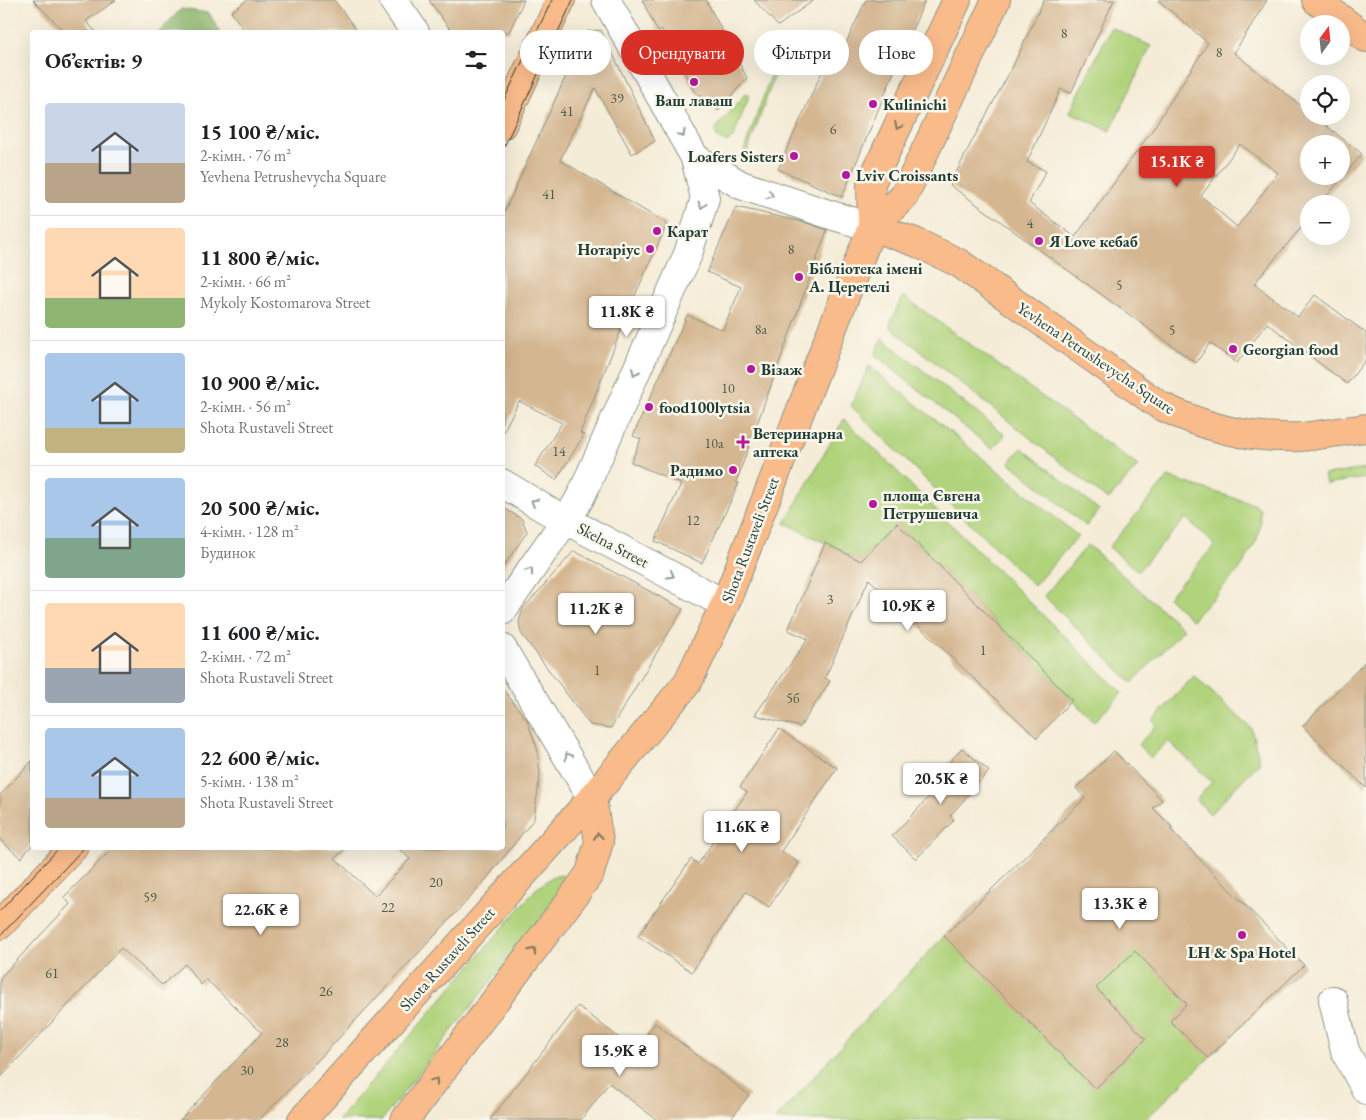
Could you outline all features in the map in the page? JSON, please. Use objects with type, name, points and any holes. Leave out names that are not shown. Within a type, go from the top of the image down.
[{"type":"main road","points":[[505,119],[561,0]]},
{"type":"main road","name":"Shota Rustaveli Street","points":[[302,1120],[592,798],[688,682],[725,604],[872,227],[871,183],[957,0]]},
{"type":"main road","name":"Shota Rustaveli Street","points":[[872,227],[904,196],[996,0]]},
{"type":"main road","points":[[1316,0],[1366,38]]},
{"type":"main road","name":"Yevhena Petrushevycha Square","points":[[872,227],[915,242],[959,263],[1159,405],[1184,417],[1208,426],[1254,436],[1301,436],[1366,428]]},
{"type":"main road","points":[[406,1120],[590,873],[599,842],[592,798]]},
{"type":"main road","points":[[0,925],[71,850]]},
{"type":"street","points":[[393,0],[414,30]]},
{"type":"street","points":[[505,607],[582,494],[688,254],[704,198],[695,158],[606,0]]},
{"type":"street","points":[[695,158],[741,185],[872,227]]},
{"type":"street","name":"Skelna Street","points":[[505,485],[566,520],[725,604]]},
{"type":"street","points":[[505,653],[592,798]]},
{"type":"street","points":[[1333,1000],[1345,1052],[1366,1090]]},
{"type":"green space","points":[[181,9],[209,13],[219,30],[161,30]]},
{"type":"green space","points":[[1111,27],[1151,46],[1110,131],[1070,112]]},
{"type":"green space","points":[[771,75],[775,75],[745,158],[742,156]]},
{"type":"green space","points":[[746,93],[749,96],[733,138],[726,142],[721,140],[716,135],[716,128]]},
{"type":"green space","points":[[903,296],[1138,466],[1108,500],[889,326]]},
{"type":"green space","points":[[882,338],[1005,435],[992,449],[875,355]]},
{"type":"green space","points":[[869,366],[1078,536],[1034,586],[851,406]]},
{"type":"green space","points":[[844,419],[1122,693],[1094,722],[897,523],[861,561],[785,523]]},
{"type":"green space","points":[[1022,448],[1099,510],[1086,526],[1009,462]]},
{"type":"green space","points":[[1366,469],[1366,478],[1326,484],[1324,475]]},
{"type":"green space","points":[[1168,477],[1256,505],[1260,510],[1257,540],[1242,567],[1192,620],[1168,597],[1215,545],[1186,518],[1138,571],[1109,547]]},
{"type":"green space","points":[[1088,545],[1184,629],[1132,683],[1044,596]]},
{"type":"green space","points":[[1194,676],[1251,728],[1260,762],[1210,814],[1196,800],[1212,782],[1168,741],[1151,758],[1138,745],[1156,725],[1153,720]]},
{"type":"green space","points":[[1114,751],[1162,800],[1153,808],[1172,827],[1170,829],[1304,965],[1145,1120],[775,1120],[873,1011],[944,936],[1085,798],[1076,788]]},
{"type":"green space","points":[[562,875],[567,884],[382,1120],[338,1120],[536,889],[552,877]]},
{"type":"building","points":[[33,0],[116,0],[86,21],[94,30],[63,30]]},
{"type":"building","points":[[247,0],[334,0],[356,30],[244,30],[231,12]]},
{"type":"building","points":[[429,0],[524,0],[509,32],[505,32],[505,30],[451,30]]},
{"type":"building","points":[[642,0],[706,0],[722,30],[662,30],[657,30]]},
{"type":"building","points":[[754,0],[814,0],[778,26]]},
{"type":"building","points":[[866,0],[925,0],[912,30],[859,30],[859,75],[893,75],[842,197],[778,169],[821,75],[849,75],[849,37]]},
{"type":"building","points":[[1044,0],[1114,0],[1071,93],[1061,89],[1027,162],[1046,171],[1029,203],[1075,237],[1151,132],[1208,43],[1158,0],[1267,0],[1234,53],[1300,105],[1300,125],[1325,125],[1338,135],[1300,135],[1300,185],[1336,185],[1328,195],[1300,195],[1300,229],[1254,284],[1298,317],[1315,295],[1366,333],[1366,359],[1347,384],[1267,323],[1237,363],[1210,343],[1196,363],[950,185],[1013,66]],"holes":[[[1240,144],[1278,173],[1237,227],[1201,196]]]},
{"type":"building","points":[[611,51],[621,75],[623,75],[655,141],[632,154],[595,88],[560,160],[667,224],[633,300],[580,433],[584,435],[556,480],[535,466],[562,423],[519,401],[505,428],[505,210],[566,75],[611,75]]},
{"type":"building","points":[[744,72],[747,78],[718,111],[694,91],[686,75],[744,75]]},
{"type":"building","points":[[1350,144],[1362,154],[1350,168]]},
{"type":"building","points":[[736,207],[807,223],[827,230],[736,482],[739,483],[702,563],[655,541],[681,484],[631,462],[641,439],[633,436],[687,315],[723,330],[741,287],[707,272]]},
{"type":"building","points":[[505,509],[522,519],[527,532],[505,565]]},
{"type":"building","points":[[897,523],[1072,700],[1037,738],[869,579],[825,678],[830,681],[800,727],[755,715],[808,639],[788,630],[825,543],[861,561]]},
{"type":"building","points":[[574,551],[683,609],[611,728],[590,725],[521,633],[519,622],[523,609]]},
{"type":"building","points":[[1366,661],[1366,788],[1303,726]]},
{"type":"building","points":[[505,692],[527,720],[537,748],[540,774],[534,819],[480,887],[323,1055],[259,1120],[180,1120],[262,1033],[206,979],[201,985],[185,964],[162,985],[121,948],[0,1078],[0,978],[70,904],[64,897],[111,850],[344,850],[335,858],[375,896],[410,859],[400,850],[505,850]]},
{"type":"building","points":[[779,729],[837,768],[781,851],[799,863],[769,907],[746,892],[692,972],[638,936],[691,859],[698,864],[747,792],[740,787]]},
{"type":"building","points":[[962,748],[989,771],[950,816],[954,820],[916,859],[892,836],[952,773],[945,767]]},
{"type":"building","points":[[1114,751],[1162,800],[1153,808],[1172,827],[1170,829],[1304,965],[1208,1058],[1170,1021],[1187,1004],[1135,951],[1096,988],[1146,1039],[1095,1089],[944,936],[1085,798],[1076,788]]},
{"type":"building","points":[[30,763],[30,847],[21,858],[0,840],[0,795]]},
{"type":"building","points":[[578,1006],[635,1050],[655,1023],[749,1095],[730,1120],[657,1120],[609,1083],[581,1120],[490,1120]]},
{"type":"tram line","points":[[505,98],[552,0]]},
{"type":"tram line","points":[[505,145],[573,0]]},
{"type":"tram line","points":[[0,911],[57,850]]},
{"type":"tram line","points":[[0,936],[82,850]]},
{"type":"place","name":"Ваш лаваш","points":[[694,82]]},
{"type":"place","name":"Kulinichi","points":[[873,104]]},
{"type":"place","name":"Loafers Sisters","points":[[794,156]]},
{"type":"place","name":"Lviv Croissants","points":[[846,175]]},
{"type":"place","name":"Карат","points":[[657,231]]},
{"type":"place","name":"Я Love кебаб","points":[[1039,241]]},
{"type":"place","name":"Нотаріус","points":[[650,249]]},
{"type":"place","name":"Бібліотека імені А. Церетелі","points":[[799,277]]},
{"type":"place","name":"Georgian food","points":[[1233,349]]},
{"type":"place","name":"Візаж","points":[[751,369]]},
{"type":"place","name":"food100lytsia","points":[[649,407]]},
{"type":"place","name":"Ветеринарна аптека","points":[[743,442]]},
{"type":"place","name":"Радимо","points":[[733,470]]},
{"type":"place","name":"площа Євгена Петрушевича","points":[[873,504]]},
{"type":"place","name":"LH & Spa Hotel","points":[[1242,935]]}]
